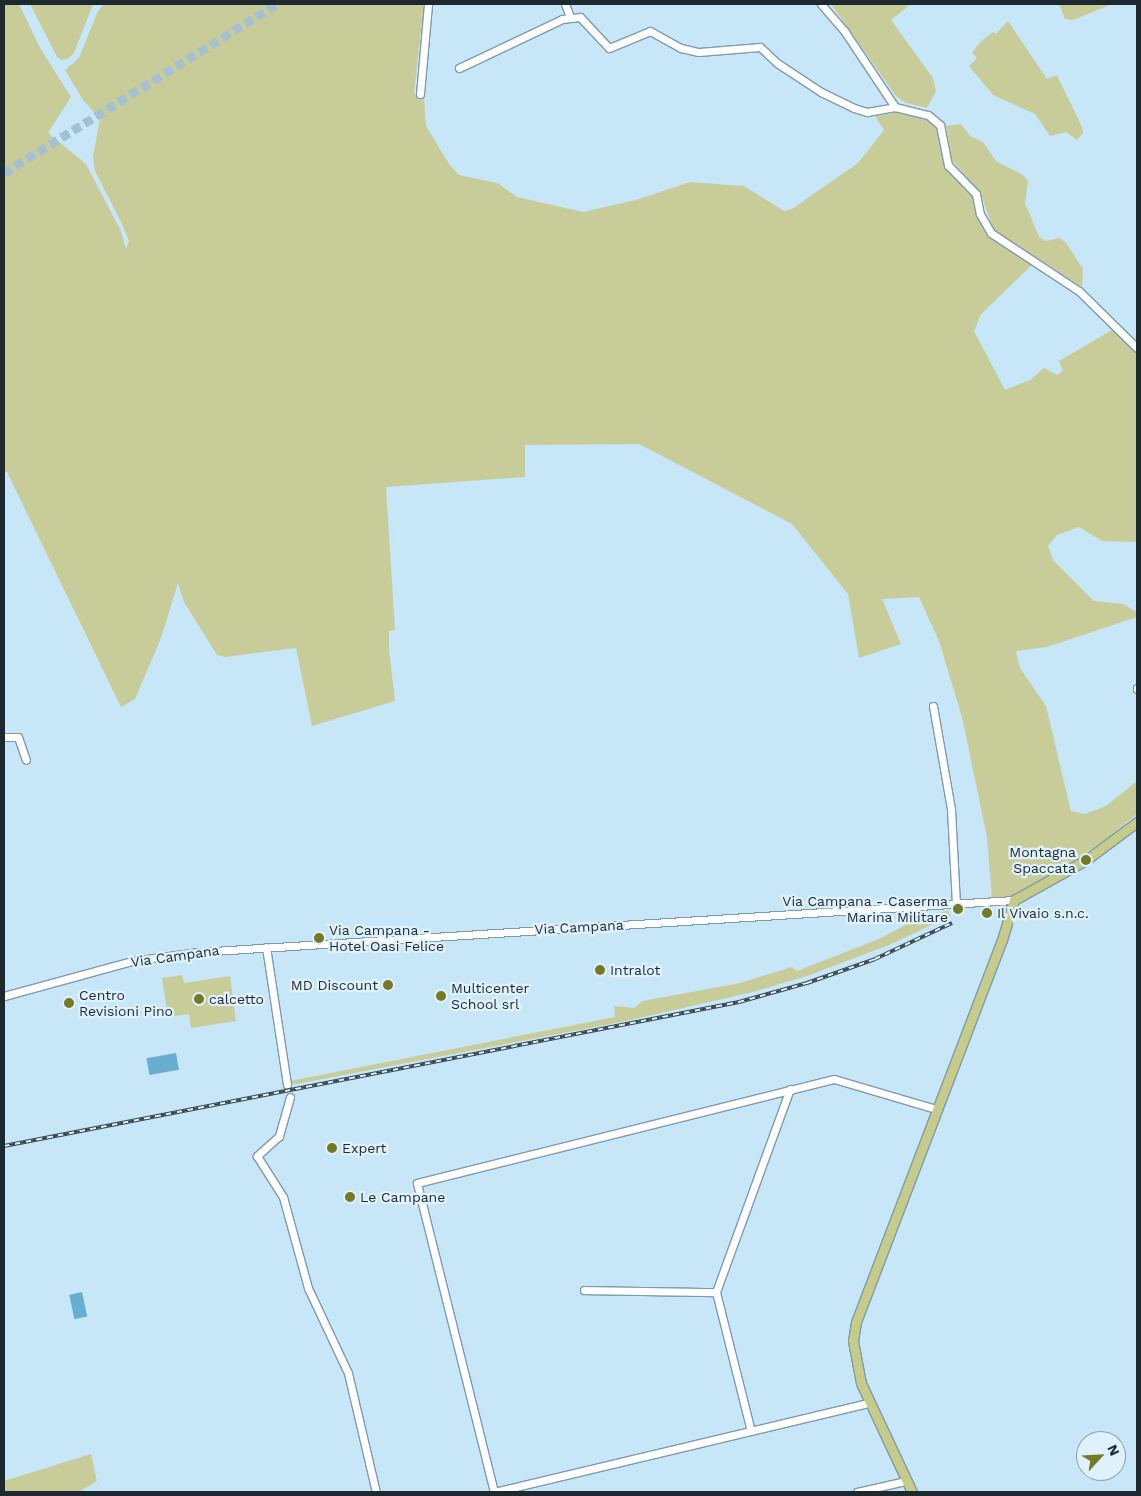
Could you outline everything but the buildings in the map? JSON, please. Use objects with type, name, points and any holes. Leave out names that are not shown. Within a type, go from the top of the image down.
[{"type":"main road","name":"Via Campana","points":[[1014,900],[1086,860],[1137,822]]},
{"type":"main road","points":[[912,1492],[868,1403],[855,1365],[853,1341],[856,1322],[1002,940],[1014,900]]},
{"type":"street","points":[[420,94],[428,4]]},
{"type":"street","points":[[565,4],[570,17]]},
{"type":"street","points":[[821,4],[845,32],[895,107]]},
{"type":"street","points":[[459,68],[570,17],[580,18],[587,22],[609,48],[650,31],[681,48],[699,52],[760,47],[777,63],[841,103],[867,112],[895,107],[928,115],[940,125],[948,165],[976,194],[980,214],[991,233],[1079,291],[1137,348]]},
{"type":"street","points":[[933,706],[951,809],[956,903]]},
{"type":"street","points":[[4,736],[18,738],[26,760]]},
{"type":"street","name":"Via Campana","points":[[4,996],[132,961],[198,952],[1014,900]]},
{"type":"street","points":[[266,947],[287,1084]]},
{"type":"street","points":[[868,1403],[494,1492],[417,1183],[834,1079],[936,1109]]},
{"type":"street","points":[[751,1431],[716,1292],[790,1089]]},
{"type":"street","points":[[290,1097],[279,1136],[256,1156],[282,1197],[308,1288],[348,1373],[376,1492]]},
{"type":"street","points":[[584,1290],[716,1292]]},
{"type":"street","points":[[857,1492],[905,1481]]},
{"type":"green space","points":[[4,4],[19,4],[40,48],[71,97],[48,133],[86,164],[121,231],[126,249],[129,241],[95,171],[93,156],[100,119],[83,100],[65,70],[79,58],[98,11],[104,4],[424,4],[414,93],[424,98],[426,126],[449,164],[459,175],[497,183],[517,197],[583,212],[636,200],[690,182],[744,186],[784,211],[792,209],[858,163],[884,130],[875,116],[900,112],[917,114],[930,120],[938,128],[944,162],[973,194],[986,233],[1033,264],[981,314],[974,331],[1005,390],[1030,380],[1044,368],[1057,375],[1063,371],[1059,361],[1112,330],[1137,350],[1137,542],[1102,541],[1079,527],[1057,535],[1048,546],[1053,560],[1094,601],[1123,604],[1137,612],[1137,617],[1047,647],[1016,651],[1020,668],[1046,706],[1071,811],[1085,814],[1106,806],[1137,781],[1137,814],[1102,842],[1041,883],[1014,896],[992,898],[987,837],[962,717],[939,641],[919,597],[882,599],[901,644],[859,658],[848,594],[792,524],[639,444],[525,445],[525,477],[386,487],[395,630],[389,631],[389,649],[395,701],[312,726],[296,648],[225,657],[217,655],[184,602],[178,583],[161,638],[135,699],[121,707],[7,472],[4,472]]},
{"type":"green space","points":[[30,4],[93,4],[74,53],[69,58],[62,60],[57,57]]},
{"type":"green space","points":[[831,4],[911,4],[891,20],[933,78],[936,91],[927,108],[906,103],[896,96]]},
{"type":"green space","points":[[1059,4],[1112,4],[1073,20],[1065,19]]},
{"type":"green space","points":[[1008,21],[1047,79],[1057,75],[1082,127],[1083,133],[1077,140],[1066,132],[1050,136],[1035,114],[993,95],[969,66],[977,58],[972,53],[980,42],[993,32],[996,34]]},
{"type":"green space","points":[[961,124],[970,136],[983,142],[996,161],[1023,175],[1028,181],[1025,203],[1039,237],[1046,241],[1060,238],[1066,243],[1083,269],[1082,287],[993,229],[981,194],[952,160],[946,126]]},
{"type":"green space","points":[[948,911],[951,916],[889,945],[807,976],[753,992],[626,1021],[291,1085],[290,1081],[615,1017],[614,1006],[634,1008],[643,1001],[740,983],[792,967],[797,971],[879,939],[909,923],[911,916]]},
{"type":"green space","name":"calcetto","points":[[182,975],[184,983],[230,976],[236,1021],[191,1028],[189,1014],[168,1017],[162,978]]},
{"type":"green space","points":[[91,1454],[97,1481],[79,1492],[4,1492],[4,1481]]},
{"type":"water","points":[[176,1053],[179,1070],[149,1075],[146,1058]]},
{"type":"water","points":[[82,1292],[87,1316],[74,1319],[69,1295]]},
{"type":"tunnel","points":[[4,173],[277,4]]},
{"type":"railway","points":[[4,1146],[739,1002],[807,983],[875,959],[952,923]]},
{"type":"place","name":"Montagna Spaccata","points":[[1086,860]]},
{"type":"place","name":"Via Campana - Caserma Marina Militare","points":[[958,909]]},
{"type":"place","name":"Il Vivaio s.n.c.","points":[[987,913]]},
{"type":"place","name":"Via Campana - Hotel Oasi Felice","points":[[319,938]]},
{"type":"place","name":"Intralot","points":[[600,970]]},
{"type":"place","name":"MD Discount","points":[[388,985]]},
{"type":"place","name":"Multicenter School srl","points":[[441,996]]},
{"type":"place","name":"calcetto","points":[[199,999]]},
{"type":"place","name":"Centro Revisioni Pino","points":[[69,1003]]},
{"type":"place","name":"Expert","points":[[332,1148]]},
{"type":"place","name":"Le Campane","points":[[350,1197]]}]
